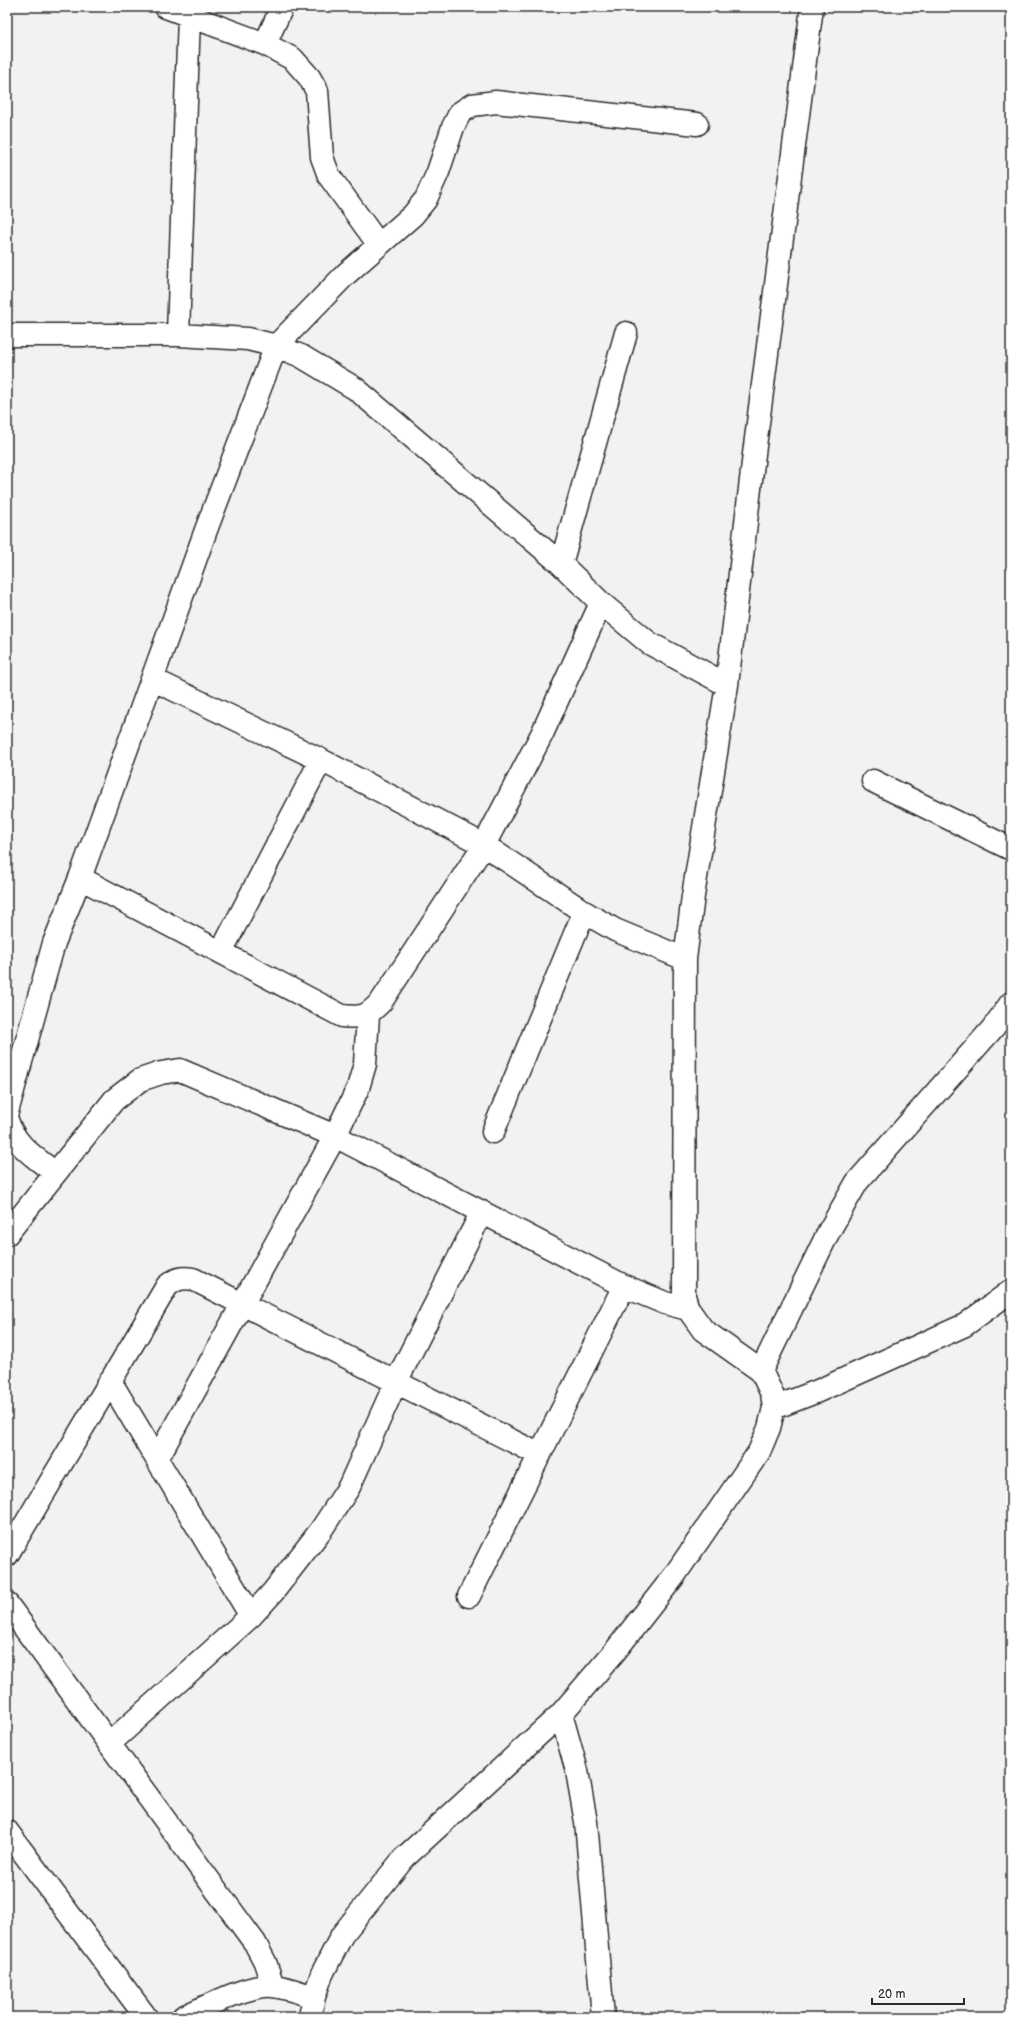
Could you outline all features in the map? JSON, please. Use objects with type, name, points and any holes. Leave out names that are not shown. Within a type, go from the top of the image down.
[{"type":"street","points":[[166,7],[265,44],[293,59],[309,77],[317,92],[322,157],[329,176],[379,245]]},
{"type":"street","points":[[265,44],[282,7]]},
{"type":"street","points":[[183,2017],[248,1989],[262,1986],[273,1986],[312,2007],[322,1974],[342,1934],[404,1858],[561,1714],[616,1650],[674,1576],[760,1452],[769,1428],[774,1408],[772,1394],[761,1371],[703,1330],[688,1309],[684,1296],[685,959],[693,896],[727,685],[812,7]]},
{"type":"street","points":[[178,335],[189,16]]},
{"type":"street","points":[[7,1112],[54,943],[80,878],[206,530],[276,346],[346,274],[413,215],[426,198],[438,172],[453,127],[460,113],[472,105],[496,102],[697,124]]},
{"type":"street","points":[[561,564],[626,333]]},
{"type":"street","points":[[7,335],[178,335],[248,339],[276,346],[301,356],[356,389],[561,564],[601,603],[649,643],[727,685]]},
{"type":"street","points":[[80,878],[342,1016],[354,1017],[368,1015],[381,1002],[484,845],[542,734],[601,603]]},
{"type":"street","points":[[152,679],[320,760],[484,845],[584,912],[615,930],[685,959]]},
{"type":"street","points":[[221,952],[320,760]]},
{"type":"street","points":[[873,781],[1011,849]]},
{"type":"street","points":[[493,1132],[584,912]]},
{"type":"street","points":[[761,1371],[829,1230],[857,1182],[993,1028],[1011,1003]]},
{"type":"street","points":[[157,1459],[335,1136],[358,1088],[365,1064],[368,1015]]},
{"type":"street","points":[[7,1234],[114,1100],[140,1080],[161,1073],[180,1070],[335,1136],[624,1286],[665,1303],[688,1309]]},
{"type":"street","points":[[7,1120],[11,1133],[23,1148],[55,1173]]},
{"type":"street","points":[[110,1744],[251,1616],[273,1592],[316,1536],[349,1487],[396,1382],[482,1212]]},
{"type":"street","points":[[7,1555],[167,1286],[174,1280],[183,1278],[193,1279],[242,1306],[540,1455]]},
{"type":"street","points":[[469,1596],[624,1286]]},
{"type":"street","points":[[774,1408],[818,1391],[965,1325],[1011,1291]]},
{"type":"street","points":[[110,1381],[251,1616]]},
{"type":"street","points":[[7,1604],[255,1943],[265,1962],[273,1986]]},
{"type":"street","points":[[561,1714],[577,1771],[586,1822],[603,2017]]},
{"type":"street","points":[[7,1830],[146,2017]]}]
